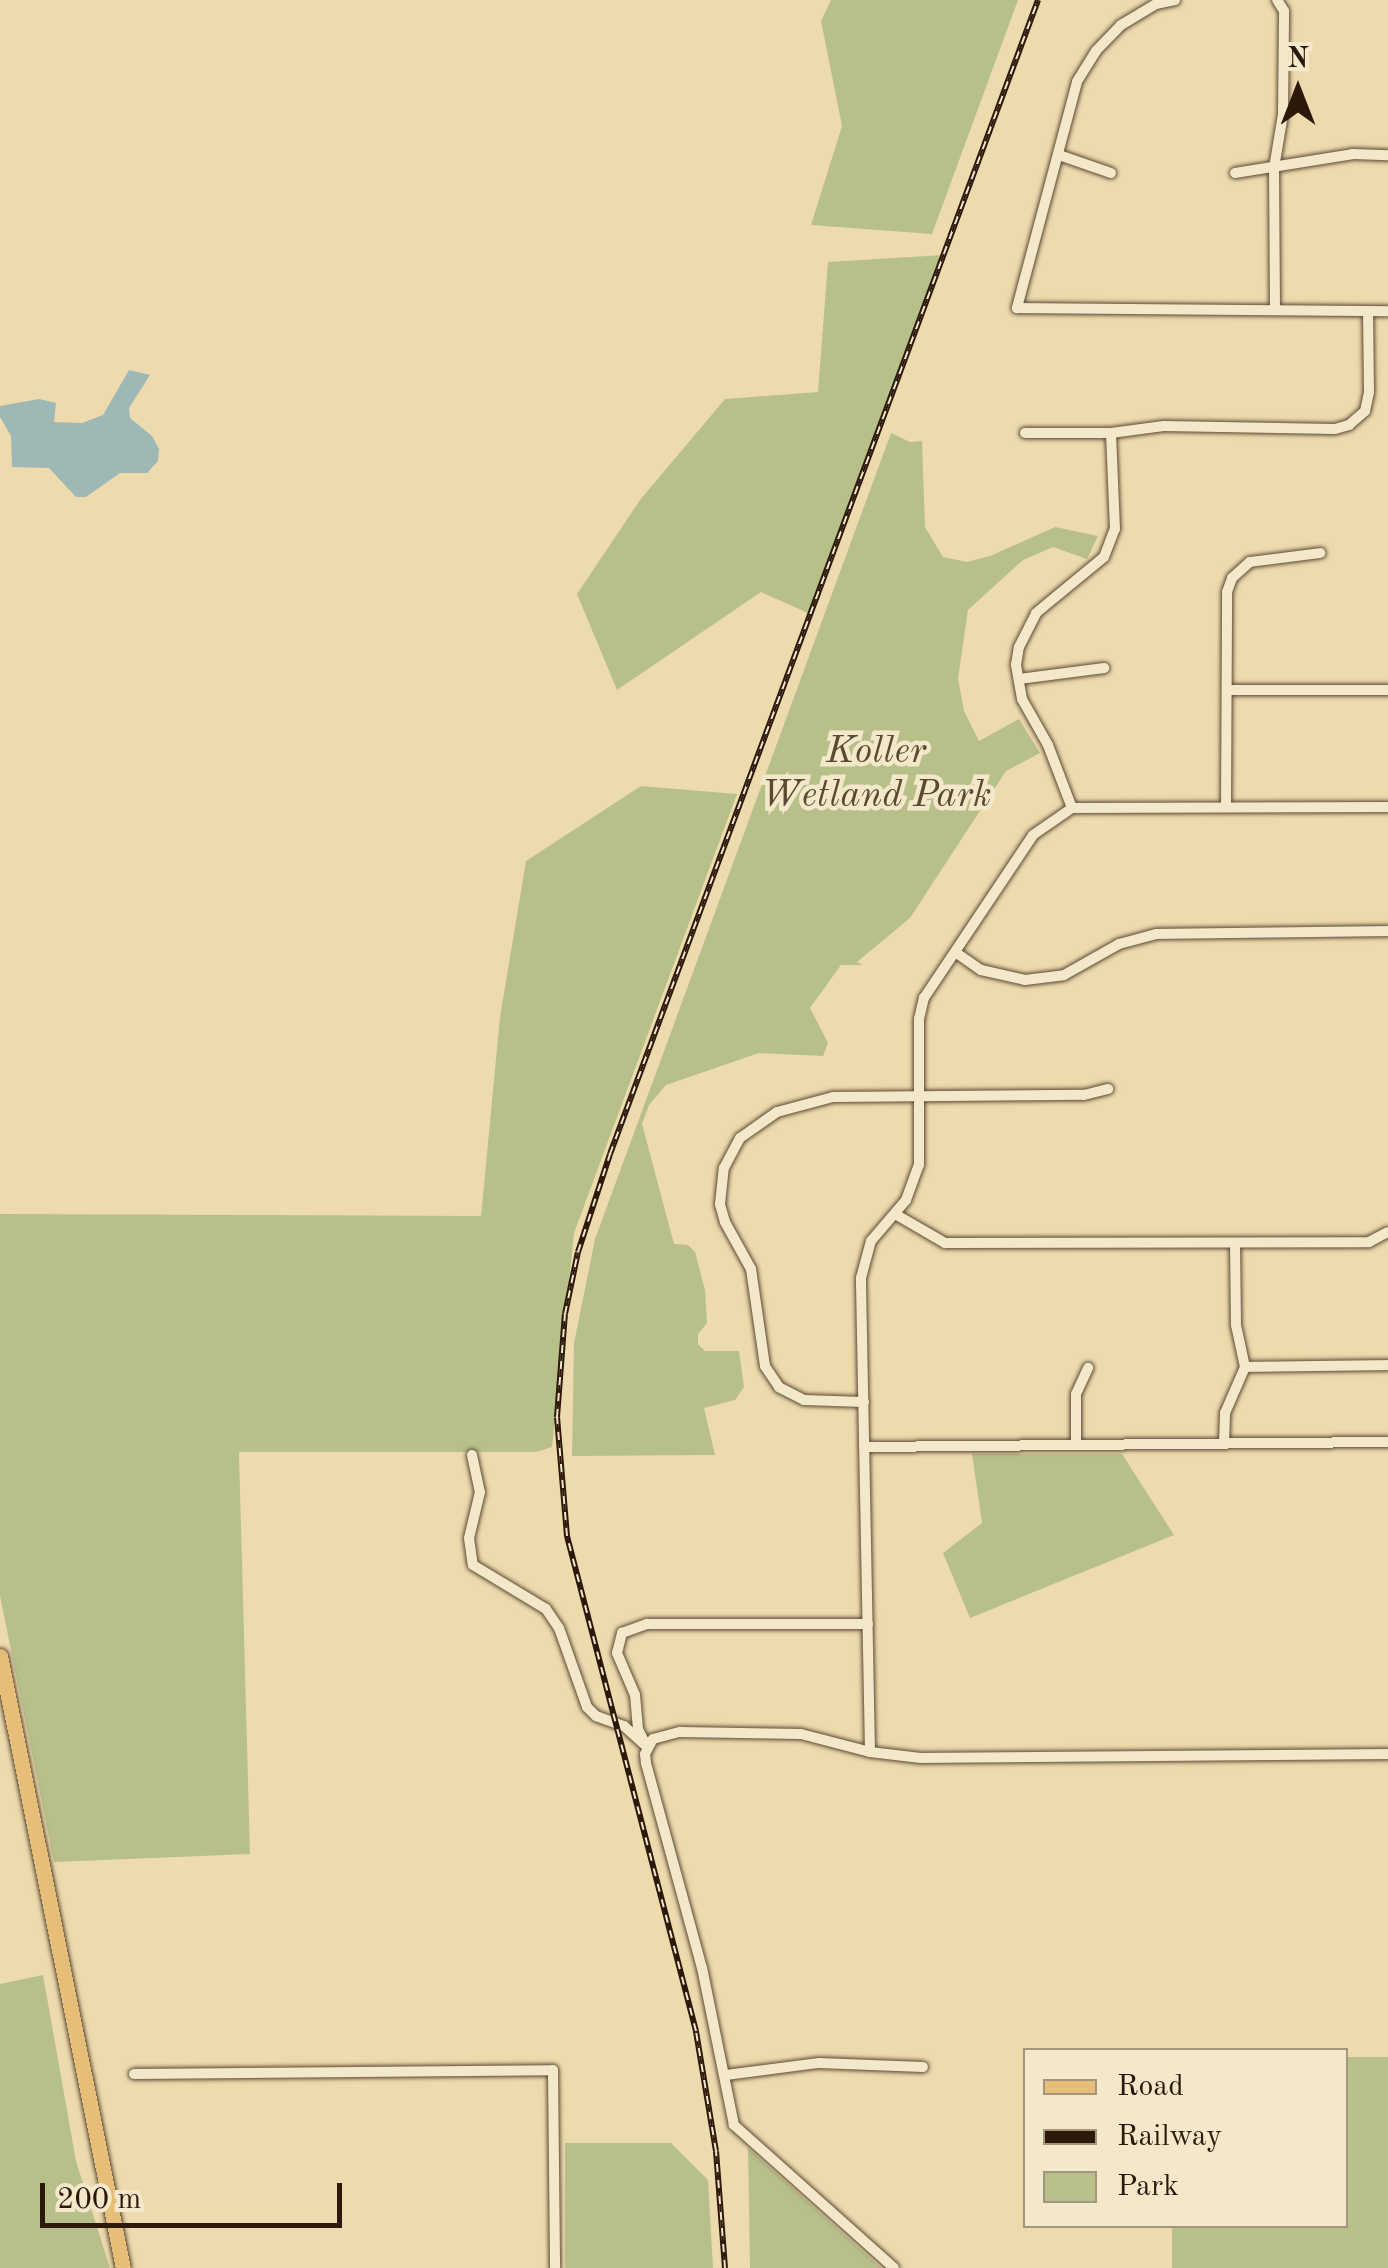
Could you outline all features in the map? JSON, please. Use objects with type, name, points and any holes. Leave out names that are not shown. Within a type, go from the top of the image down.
[{"type":"main road","points":[[0,1656],[123,2268]]},
{"type":"street","points":[[1174,0],[1156,2],[1120,25],[1096,51],[1077,82],[1017,308],[1388,311]]},
{"type":"street","points":[[1275,310],[1274,168],[1283,114],[1284,11],[1277,0]]},
{"type":"street","points":[[1235,173],[1353,154],[1388,155]]},
{"type":"street","points":[[1059,155],[1111,173]]},
{"type":"street","points":[[1025,433],[1111,433],[1164,426],[1335,429],[1365,411],[1368,312]]},
{"type":"street","points":[[1072,808],[1048,745],[1022,698],[1019,646],[1036,614],[1104,557],[1115,529],[1111,433]]},
{"type":"street","points":[[1226,807],[1225,608],[1232,578],[1244,566],[1266,556],[1320,554]]},
{"type":"street","points":[[1019,679],[1104,668]]},
{"type":"street","points":[[1227,690],[1388,690]]},
{"type":"street","points":[[870,1752],[862,1266],[876,1232],[906,1200],[919,1164],[919,1019],[924,998],[958,954],[1033,835],[1072,808],[1388,807]]},
{"type":"street","points":[[958,954],[981,970],[1026,980],[1064,975],[1119,944],[1156,934],[1388,931]]},
{"type":"street","points":[[864,1402],[804,1400],[789,1395],[770,1378],[761,1348],[751,1269],[725,1222],[720,1190],[724,1168],[740,1138],[756,1123],[777,1112],[833,1097],[1084,1095],[1108,1089]]},
{"type":"street","points":[[895,1214],[945,1243],[1369,1242],[1388,1232]]},
{"type":"street","points":[[1224,1444],[1225,1413],[1246,1367],[1236,1325],[1236,1244]]},
{"type":"street","points":[[1246,1367],[1388,1365]]},
{"type":"street","points":[[1076,1444],[1076,1394],[1088,1368]]},
{"type":"street","points":[[864,1446],[1388,1442]]},
{"type":"street","points":[[472,1454],[480,1492],[469,1538],[473,1564],[546,1609],[559,1628],[587,1707],[596,1716],[624,1726],[647,1747]]},
{"type":"street","points":[[868,1624],[647,1624],[622,1633],[617,1653],[635,1695],[638,1730],[647,1747],[646,1763],[702,1968],[734,2125],[894,2268]]},
{"type":"street","points":[[647,1747],[662,1735],[718,1731],[801,1734],[870,1752],[921,1758],[1388,1754]]},
{"type":"street","points":[[726,2074],[820,2063],[922,2067]]},
{"type":"street","points":[[134,2074],[554,2070],[556,2268]]},
{"type":"green space","points":[[831,0],[1018,0],[932,234],[811,225],[842,126],[821,21]]},
{"type":"green space","points":[[943,255],[810,614],[761,592],[617,690],[577,594],[640,500],[725,399],[818,392],[828,262]]},
{"type":"green space","name":"Koller Wetland Park","points":[[891,433],[910,442],[922,441],[925,527],[943,557],[967,562],[990,556],[1055,527],[1098,536],[1087,559],[1053,547],[1023,560],[968,610],[958,678],[964,711],[979,741],[1019,719],[1040,753],[1006,771],[910,918],[857,962],[863,965],[841,965],[810,1008],[828,1043],[823,1056],[759,1053],[666,1085],[649,1105],[642,1124],[674,1244],[688,1245],[695,1252],[705,1290],[707,1323],[698,1334],[698,1344],[705,1351],[739,1351],[744,1387],[735,1400],[704,1408],[715,1455],[572,1456],[574,1343],[595,1239]]},
{"type":"green space","points":[[641,786],[737,794],[574,1233],[552,1447],[536,1452],[239,1452],[250,1854],[54,1862],[0,1596],[0,1214],[481,1216],[500,1017],[526,861]]},
{"type":"green space","points":[[972,1454],[1122,1454],[1174,1535],[970,1618],[943,1553],[982,1523]]},
{"type":"green space","points":[[43,1975],[76,2161],[110,2268],[0,2268],[0,1984]]},
{"type":"green space","points":[[1348,2057],[1388,2057],[1388,2268],[1172,2268],[1172,2228],[1348,2228]]},
{"type":"green space","points":[[565,2143],[671,2143],[708,2180],[713,2268],[565,2268]]},
{"type":"green space","points":[[748,2148],[881,2268],[750,2268]]},
{"type":"water","points":[[129,370],[150,375],[129,408],[130,418],[152,436],[159,449],[158,461],[147,473],[120,473],[86,497],[76,497],[49,468],[12,467],[11,436],[0,417],[0,406],[39,399],[56,403],[54,422],[82,423],[103,415]]},
{"type":"railway","points":[[725,2268],[716,2151],[696,2031],[567,1536],[557,1417],[565,1314],[578,1252],[610,1154],[1038,0]]}]
